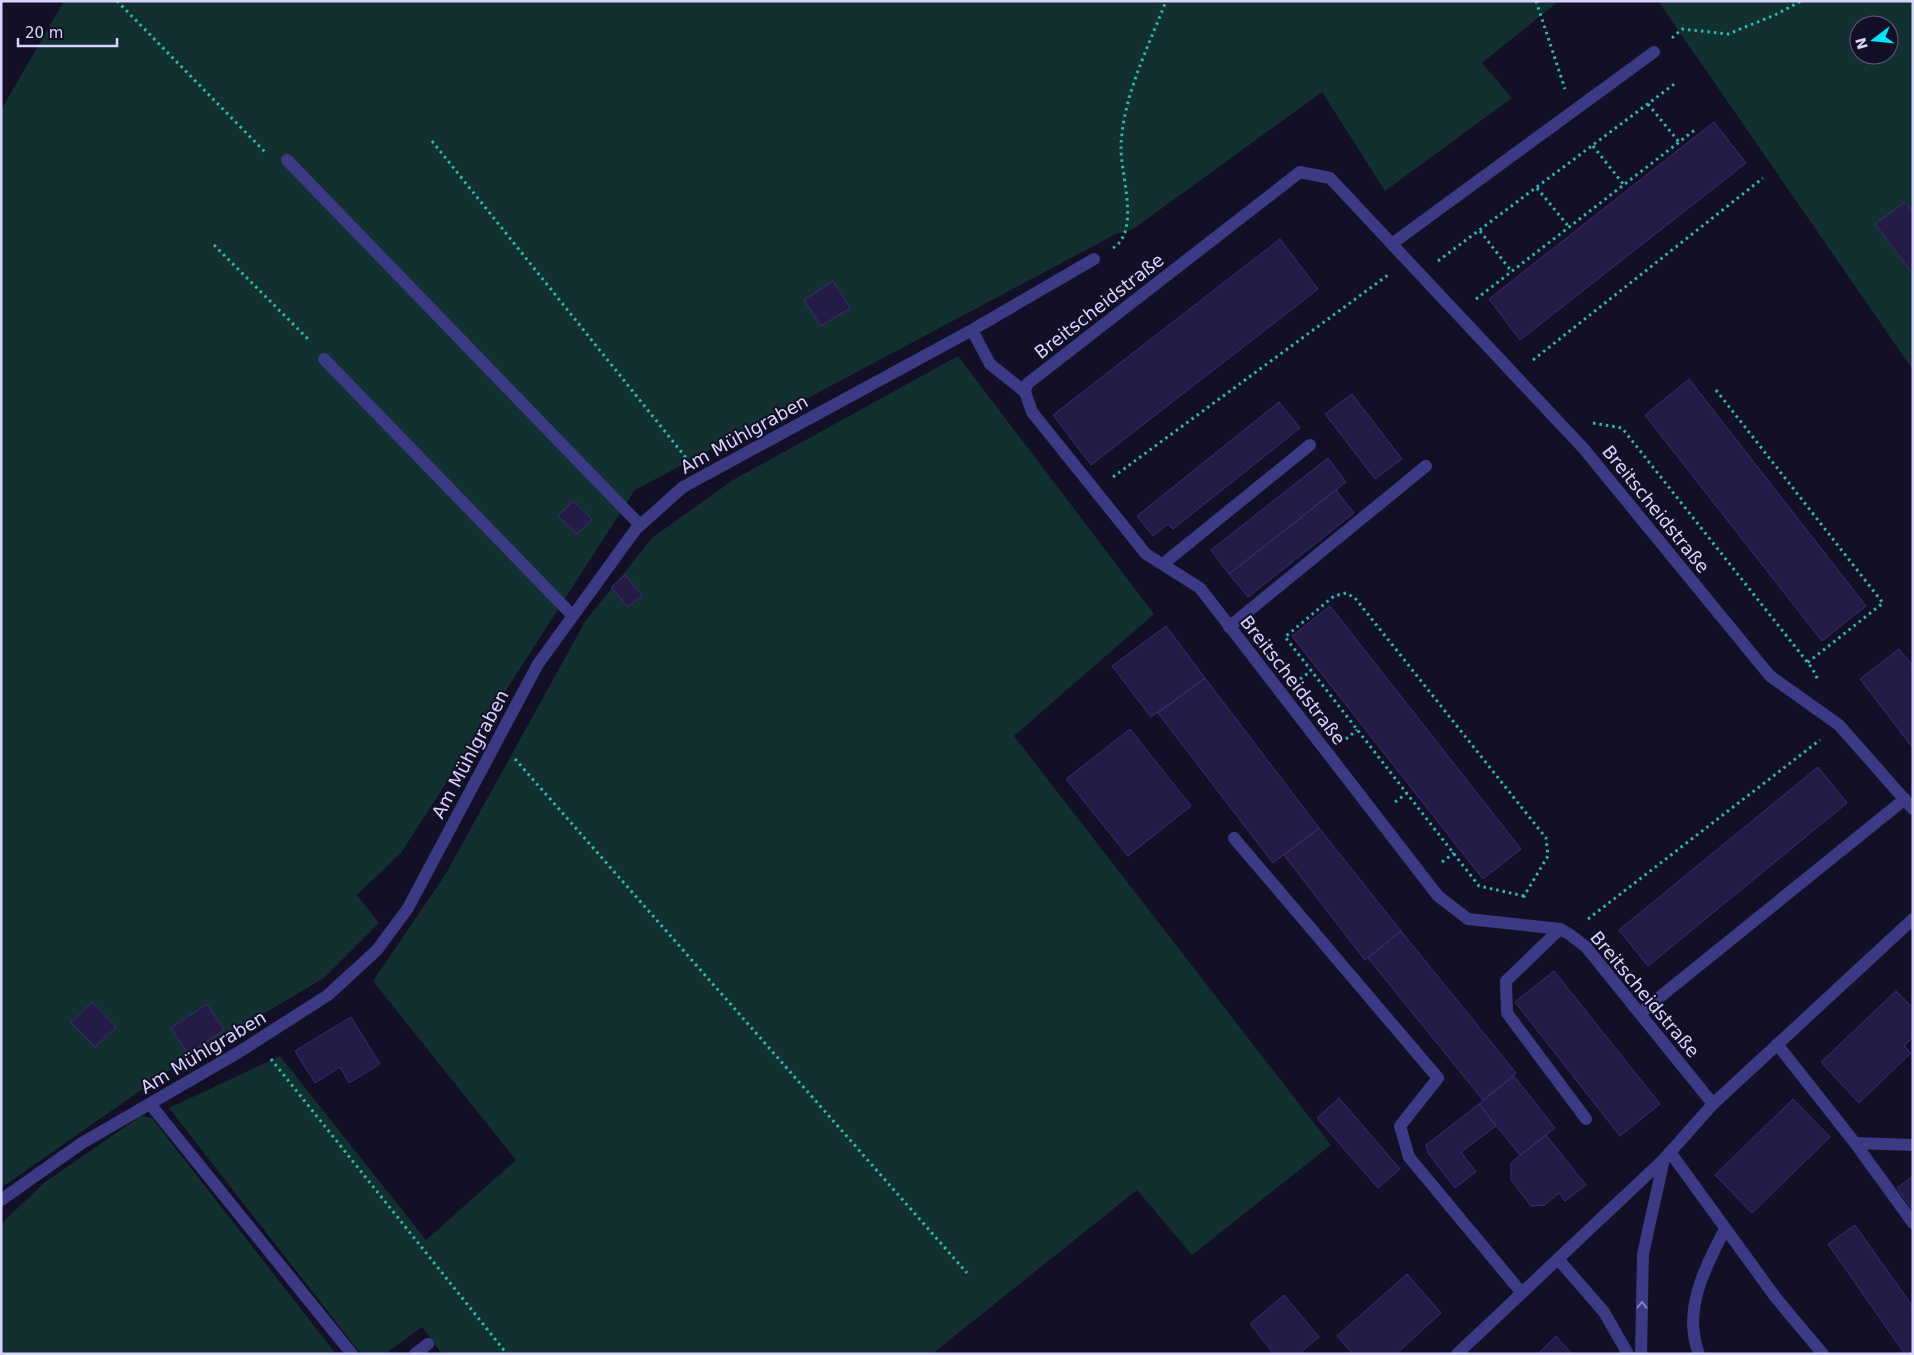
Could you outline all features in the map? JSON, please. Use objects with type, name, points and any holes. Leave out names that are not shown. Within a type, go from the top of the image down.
[{"type":"street","points":[[1394,243],[1574,113],[1654,52]]},
{"type":"street","points":[[287,160],[640,525]]},
{"type":"street","name":"Breitscheidstraße","points":[[1713,1104],[1586,947],[1564,932],[1531,926],[1468,919],[1438,896],[1200,588],[1146,554],[1095,491],[1032,412],[1025,392],[1027,384],[1300,172],[1330,178],[1394,243],[1555,416],[1770,676],[1839,725],[1909,804]]},
{"type":"street","name":"Am Mühlgraben","points":[[1,1200],[82,1143],[256,1041],[328,995],[377,950],[408,908],[538,664],[572,615],[640,525],[683,487],[972,330],[1094,259]]},
{"type":"street","points":[[972,330],[990,364],[1025,392]]},
{"type":"street","points":[[324,359],[572,615]]},
{"type":"street","points":[[1163,564],[1310,445]]},
{"type":"street","points":[[1229,627],[1426,466]]},
{"type":"street","points":[[1640,1013],[1909,804]]},
{"type":"street","points":[[1234,838],[1438,1078],[1400,1126],[1409,1158],[1521,1292]]},
{"type":"street","points":[[1457,1354],[1667,1156],[1713,1104],[1913,919]]},
{"type":"street","points":[[1564,932],[1506,981],[1507,1013],[1586,1119]]},
{"type":"street","points":[[1777,1044],[1855,1143],[1913,1224]]},
{"type":"street","points":[[150,1104],[352,1354]]},
{"type":"street","points":[[1855,1143],[1913,1146]]},
{"type":"street","points":[[1667,1156],[1725,1229],[1776,1298],[1824,1354]]},
{"type":"street","points":[[1641,1354],[1643,1254],[1667,1156]]},
{"type":"street","points":[[1700,1354],[1693,1315],[1701,1277],[1725,1229]]},
{"type":"street","points":[[1558,1259],[1604,1312],[1628,1354]]},
{"type":"street","points":[[415,1354],[428,1344]]},
{"type":"path","points":[[117,1],[278,165],[287,160]]},
{"type":"path","points":[[1094,259],[1118,245],[1126,230],[1128,216],[1121,148],[1126,106],[1166,1]]},
{"type":"path","points":[[1536,1],[1574,113]]},
{"type":"path","points":[[1654,52],[1682,29],[1728,34],[1775,15],[1801,1]]},
{"type":"path","points":[[1421,272],[1480,231],[1677,82]]},
{"type":"path","points":[[1648,104],[1679,142]]},
{"type":"path","points":[[1458,313],[1696,129]]},
{"type":"path","points":[[432,141],[701,477]]},
{"type":"path","points":[[1593,146],[1624,185]]},
{"type":"path","points":[[1515,374],[1763,178]]},
{"type":"path","points":[[1537,188],[1569,228]]},
{"type":"path","points":[[1480,231],[1512,272]]},
{"type":"path","points":[[214,245],[318,349],[324,359]]},
{"type":"path","points":[[1095,491],[1409,260]]},
{"type":"path","points":[[1716,390],[1883,603],[1807,663]]},
{"type":"path","points":[[1555,416],[1622,428],[1807,663],[1820,685]]},
{"type":"path","points":[[1524,896],[1479,886],[1284,637],[1334,596],[1346,593],[1355,598],[1546,838],[1548,856],[1524,896],[1531,926]]},
{"type":"path","points":[[1564,932],[1839,725]]},
{"type":"path","points":[[498,739],[968,1273]]},
{"type":"path","points":[[256,1041],[507,1354]]},
{"type":"green space","points":[[64,1],[1559,1],[1482,63],[1512,98],[1385,191],[1322,92],[1132,230],[1116,234],[635,490],[401,853],[357,895],[379,923],[324,978],[177,1065],[1,1188],[1,110]]},
{"type":"green space","points":[[1658,1],[1913,1],[1913,370]]},
{"type":"green space","points":[[958,356],[1154,614],[1014,736],[1331,1145],[1192,1255],[1137,1190],[932,1354],[442,1354],[422,1327],[385,1354],[361,1354],[169,1108],[280,1056],[426,1240],[516,1160],[373,981],[445,875],[586,620],[652,538],[733,480]]},
{"type":"green space","points":[[141,1116],[152,1118],[336,1354],[1,1354],[1,1224],[45,1182]]},
{"type":"building","points":[[1714,122],[1746,163],[1520,340],[1489,299]]},
{"type":"building","points":[[1905,202],[1913,212],[1913,268],[1910,270],[1875,224]]},
{"type":"building","points":[[1280,239],[1318,289],[1091,465],[1053,415]]},
{"type":"building","points":[[833,281],[850,308],[821,326],[804,300]]},
{"type":"building","points":[[1689,379],[1866,606],[1822,641],[1645,415]]},
{"type":"building","points":[[1352,394],[1402,459],[1375,479],[1325,414]]},
{"type":"building","points":[[1279,402],[1300,428],[1173,529],[1168,524],[1153,536],[1137,516]]},
{"type":"building","points":[[1328,458],[1346,482],[1229,574],[1211,550]]},
{"type":"building","points":[[1336,490],[1354,513],[1248,597],[1229,574]]},
{"type":"building","points":[[573,501],[592,519],[577,534],[558,516]]},
{"type":"building","points":[[625,575],[642,595],[628,607],[611,587]]},
{"type":"building","points":[[1330,606],[1521,849],[1483,879],[1292,636]]},
{"type":"building","points":[[1166,626],[1205,678],[1151,717],[1112,666]]},
{"type":"building","points":[[1899,649],[1913,666],[1913,748],[1860,679]]},
{"type":"building","points":[[1205,678],[1319,828],[1273,863],[1158,713]]},
{"type":"building","points":[[1130,729],[1191,806],[1128,856],[1066,779]]},
{"type":"building","points":[[1818,767],[1847,803],[1648,966],[1619,930]]},
{"type":"building","points":[[1319,828],[1401,931],[1365,960],[1284,855]]},
{"type":"building","points":[[1401,931],[1516,1073],[1483,1100],[1368,958]]},
{"type":"building","points":[[1554,971],[1660,1104],[1620,1136],[1515,1002]]},
{"type":"building","points":[[1896,991],[1913,1008],[1913,1037],[1904,1046],[1911,1053],[1859,1103],[1821,1062]]},
{"type":"building","points":[[92,1002],[116,1027],[95,1047],[71,1023]]},
{"type":"building","points":[[207,1004],[224,1030],[188,1054],[171,1028]]},
{"type":"building","points":[[351,1017],[380,1064],[349,1083],[340,1067],[315,1083],[295,1051]]},
{"type":"building","points":[[1514,1076],[1555,1128],[1520,1155],[1479,1104]]},
{"type":"building","points":[[1339,1098],[1400,1169],[1378,1188],[1317,1118]]},
{"type":"building","points":[[1793,1099],[1830,1137],[1752,1213],[1715,1175]]},
{"type":"building","points":[[1479,1104],[1496,1126],[1461,1152],[1476,1172],[1455,1188],[1428,1153],[1426,1145]]},
{"type":"building","points":[[1546,1135],[1586,1185],[1565,1201],[1559,1193],[1545,1205],[1531,1206],[1511,1180],[1511,1163]]},
{"type":"building","points":[[1913,1176],[1913,1210],[1897,1188]]},
{"type":"building","points":[[1855,1225],[1913,1307],[1913,1354],[1905,1354],[1828,1244]]},
{"type":"building","points":[[1407,1274],[1441,1313],[1396,1354],[1353,1354],[1337,1336]]},
{"type":"building","points":[[1284,1295],[1319,1337],[1299,1354],[1274,1354],[1250,1324]]},
{"type":"building","points":[[1556,1336],[1572,1354],[1538,1354]]}]
